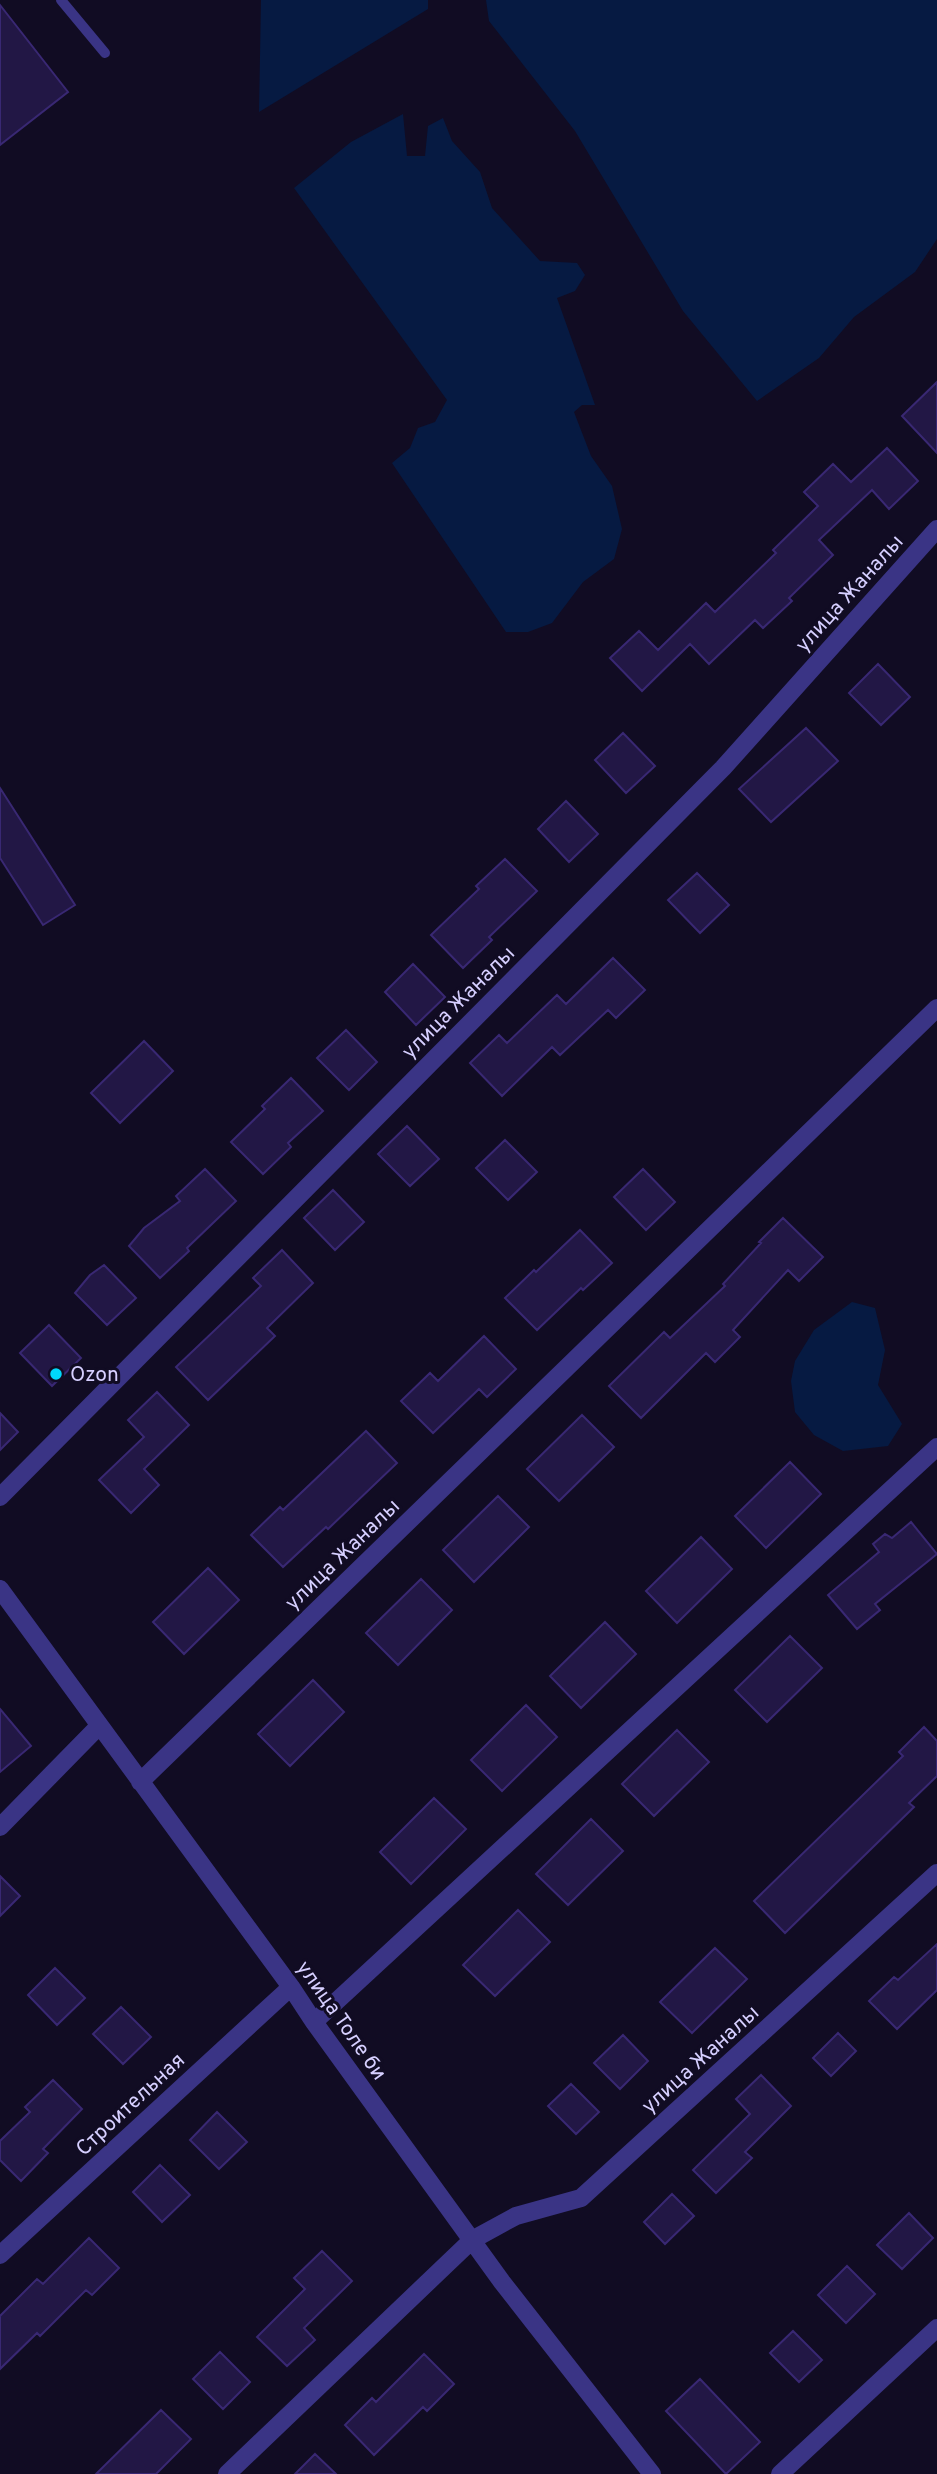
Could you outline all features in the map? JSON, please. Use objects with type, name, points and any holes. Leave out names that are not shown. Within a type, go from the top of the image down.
[{"type":"street","name":"улица Жаналы","points":[[0,1497],[723,768],[937,529]]},
{"type":"street","name":"улица Жаналы","points":[[140,1782],[937,1008]]},
{"type":"street","points":[[314,2022],[937,1447]]},
{"type":"street","name":"улица Толе би","points":[[0,1589],[291,1987],[472,2241],[652,2474]]},
{"type":"street","points":[[0,1827],[99,1726]]},
{"type":"street","name":"улица Жаналы","points":[[472,2241],[516,2216],[581,2198],[937,1873]]},
{"type":"street","name":"Строительная","points":[[0,2255],[291,1987]]},
{"type":"street","points":[[227,2474],[472,2241]]},
{"type":"street","points":[[780,2474],[937,2328]]},
{"type":"lane","points":[[61,0],[105,53]]},
{"type":"water","points":[[261,0],[428,0],[428,9],[259,112]]},
{"type":"water","points":[[486,0],[937,0],[937,239],[915,272],[854,317],[819,358],[757,401],[683,311],[575,131],[489,21]]},
{"type":"water","points":[[403,114],[407,156],[425,156],[428,126],[443,118],[452,141],[480,172],[492,208],[540,261],[577,263],[585,275],[575,291],[557,298],[595,405],[582,405],[574,412],[591,456],[612,486],[622,529],[614,559],[583,582],[552,623],[528,632],[506,632],[392,463],[410,448],[418,428],[435,422],[447,400],[294,188],[351,142]]},
{"type":"water","points":[[852,1302],[875,1308],[885,1350],[878,1385],[902,1424],[888,1446],[843,1451],[814,1435],[795,1412],[791,1381],[795,1361],[814,1330]]},
{"type":"building","points":[[0,5],[68,92],[0,145]]},
{"type":"building","points":[[937,382],[937,453],[902,416]]},
{"type":"building","points":[[887,448],[918,481],[889,509],[872,490],[819,540],[833,555],[789,598],[792,601],[763,628],[755,620],[709,664],[690,644],[642,691],[610,658],[639,631],[658,650],[706,603],[715,612],[776,553],[773,550],[818,506],[804,492],[833,464],[851,482]]},
{"type":"building","points":[[878,664],[910,697],[881,725],[849,693]]},
{"type":"building","points":[[806,728],[838,761],[771,822],[739,789]]},
{"type":"building","points":[[623,733],[655,766],[626,793],[595,760]]},
{"type":"building","points":[[0,788],[75,905],[43,925],[0,858]]},
{"type":"building","points":[[566,801],[598,834],[569,862],[538,829]]},
{"type":"building","points":[[505,859],[537,891],[489,937],[492,940],[463,968],[431,935],[479,889],[476,886]]},
{"type":"building","points":[[697,873],[729,905],[700,933],[668,900]]},
{"type":"building","points":[[613,958],[645,990],[616,1018],[608,1010],[560,1055],[552,1047],[502,1096],[470,1063],[499,1035],[507,1043],[557,995],[566,1004]]},
{"type":"building","points":[[413,964],[445,997],[416,1025],[385,992]]},
{"type":"building","points":[[346,1030],[377,1062],[349,1090],[317,1058]]},
{"type":"building","points":[[144,1041],[173,1071],[120,1123],[91,1093]]},
{"type":"building","points":[[291,1078],[323,1111],[288,1143],[291,1147],[263,1174],[231,1142],[265,1109],[262,1106]]},
{"type":"building","points":[[407,1126],[439,1159],[410,1186],[378,1154]]},
{"type":"building","points":[[505,1140],[537,1172],[508,1200],[476,1168]]},
{"type":"building","points":[[205,1169],[236,1201],[160,1278],[129,1246],[144,1228],[180,1201],[176,1196]]},
{"type":"building","points":[[643,1169],[675,1202],[646,1230],[614,1197]]},
{"type":"building","points":[[333,1190],[364,1222],[335,1250],[304,1218]]},
{"type":"building","points":[[783,1218],[823,1257],[799,1281],[788,1270],[733,1330],[740,1337],[715,1362],[706,1353],[641,1418],[609,1386],[664,1332],[670,1338],[725,1286],[723,1284]]},
{"type":"building","points":[[580,1230],[612,1263],[537,1330],[505,1298]]},
{"type":"building","points":[[282,1250],[313,1283],[267,1328],[275,1336],[208,1400],[176,1367],[261,1286],[253,1278]]},
{"type":"building","points":[[104,1265],[136,1298],[107,1325],[75,1293],[90,1275]]},
{"type":"building","points":[[49,1325],[81,1358],[52,1386],[20,1353]]},
{"type":"building","points":[[484,1336],[516,1369],[487,1397],[479,1389],[433,1433],[401,1401],[430,1373],[438,1381]]},
{"type":"building","points":[[157,1392],[189,1425],[144,1469],[159,1485],[131,1513],[99,1480],[144,1437],[128,1420]]},
{"type":"building","points":[[0,1413],[18,1432],[0,1450]]},
{"type":"building","points":[[582,1415],[614,1447],[559,1501],[527,1469]]},
{"type":"building","points":[[366,1431],[397,1463],[328,1529],[326,1527],[283,1567],[251,1535],[280,1507],[283,1510]]},
{"type":"building","points":[[790,1462],[821,1494],[766,1548],[735,1516]]},
{"type":"building","points":[[498,1496],[529,1527],[474,1582],[443,1550]]},
{"type":"building","points":[[911,1522],[937,1554],[875,1604],[880,1610],[857,1629],[828,1595],[879,1552],[873,1544],[885,1534],[892,1538]]},
{"type":"building","points":[[701,1537],[732,1569],[677,1623],[646,1591]]},
{"type":"building","points":[[208,1568],[239,1600],[184,1654],[153,1622]]},
{"type":"building","points":[[421,1579],[452,1610],[398,1665],[366,1633]]},
{"type":"building","points":[[605,1622],[636,1654],[581,1708],[550,1676]]},
{"type":"building","points":[[790,1636],[822,1668],[767,1722],[735,1690]]},
{"type":"building","points":[[313,1680],[344,1712],[290,1766],[258,1734]]},
{"type":"building","points":[[526,1705],[557,1737],[502,1791],[471,1760]]},
{"type":"building","points":[[0,1709],[31,1746],[0,1772]]},
{"type":"building","points":[[924,1727],[937,1741],[937,1776],[909,1803],[914,1807],[785,1933],[754,1901],[903,1756],[899,1752]]},
{"type":"building","points":[[677,1730],[709,1762],[654,1816],[622,1784]]},
{"type":"building","points":[[434,1798],[466,1829],[411,1884],[380,1852]]},
{"type":"building","points":[[591,1819],[623,1851],[568,1905],[536,1874]]},
{"type":"building","points":[[0,1876],[20,1896],[0,1916]]},
{"type":"building","points":[[518,1910],[550,1942],[495,1996],[463,1965]]},
{"type":"building","points":[[937,1944],[937,1990],[897,2029],[869,2001],[894,1977],[898,1980]]},
{"type":"building","points":[[715,1948],[747,1979],[692,2033],[660,2002]]},
{"type":"building","points":[[55,1968],[85,1998],[57,2025],[28,1995]]},
{"type":"building","points":[[121,2007],[151,2037],[123,2064],[93,2034]]},
{"type":"building","points":[[838,2033],[856,2051],[831,2076],[813,2058]]},
{"type":"building","points":[[623,2035],[648,2061],[620,2089],[594,2063]]},
{"type":"building","points":[[761,2075],[791,2106],[745,2152],[752,2158],[716,2193],[693,2170],[750,2114],[736,2099]]},
{"type":"building","points":[[53,2080],[82,2109],[43,2149],[48,2153],[21,2181],[0,2160],[0,2141],[30,2112],[25,2107]]},
{"type":"building","points":[[571,2084],[599,2112],[576,2134],[548,2106]]},
{"type":"building","points":[[217,2112],[247,2142],[219,2169],[190,2140]]},
{"type":"building","points":[[160,2165],[190,2195],[162,2222],[133,2192]]},
{"type":"building","points":[[672,2194],[694,2216],[665,2244],[644,2222]]},
{"type":"building","points":[[909,2213],[933,2238],[902,2269],[877,2245]]},
{"type":"building","points":[[89,2238],[119,2268],[92,2295],[86,2290],[40,2336],[37,2333],[0,2369],[0,2316],[37,2279],[43,2284]]},
{"type":"building","points":[[322,2251],[352,2281],[304,2328],[315,2340],[287,2366],[257,2337],[305,2289],[294,2278]]},
{"type":"building","points":[[847,2266],[875,2294],[846,2323],[818,2295]]},
{"type":"building","points":[[793,2331],[822,2360],[799,2382],[770,2353]]},
{"type":"building","points":[[220,2352],[250,2382],[223,2409],[193,2379]]},
{"type":"building","points":[[424,2354],[454,2384],[427,2411],[423,2407],[374,2455],[345,2425],[372,2398],[376,2402]]},
{"type":"building","points":[[700,2379],[760,2442],[726,2474],[666,2411]]},
{"type":"building","points":[[161,2410],[191,2439],[156,2474],[96,2474]]},
{"type":"building","points":[[315,2454],[336,2474],[295,2474]]},
{"type":"place","name":"Ozon","points":[[56,1374]]}]
